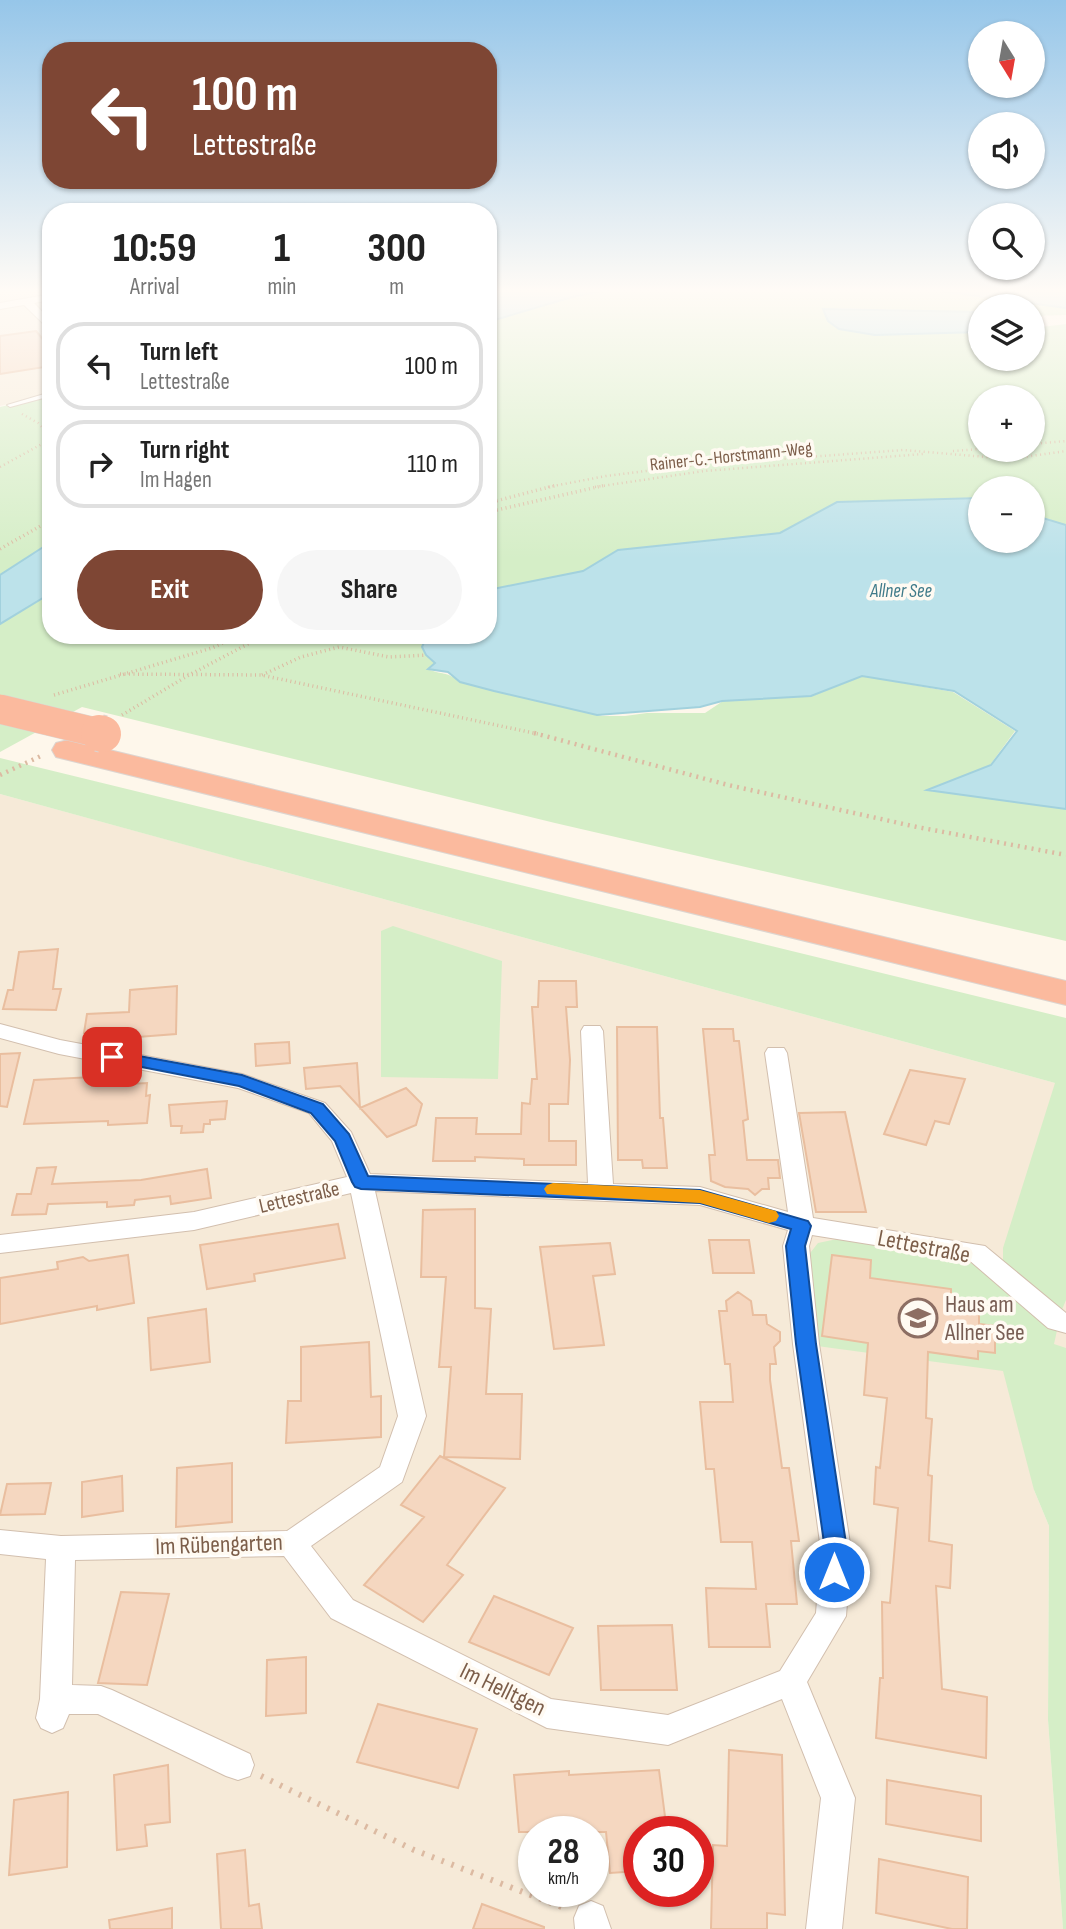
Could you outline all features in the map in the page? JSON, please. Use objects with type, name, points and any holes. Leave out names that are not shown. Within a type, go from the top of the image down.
[{"type":"highway","points":[[0,709],[113,724],[1066,966]]},
{"type":"highway","points":[[0,734],[52,755],[1066,993]]},
{"type":"street","name":"Im Rübengarten","points":[[0,1031],[59,1047],[242,1081],[317,1108],[343,1138],[361,1182],[412,1416],[392,1474],[292,1543],[61,1548],[0,1542]]},
{"type":"street","points":[[592,1031],[601,1191]]},
{"type":"street","points":[[776,1054],[802,1226],[796,1246],[806,1344],[836,1550],[831,1616],[791,1681],[838,1798],[824,1929]]},
{"type":"street","name":"Lettestraße","points":[[0,1244],[194,1222],[361,1182],[700,1196],[802,1226],[976,1252],[1057,1321],[1066,1323]]},
{"type":"street","name":"Im Helltgen","points":[[292,1543],[342,1609],[547,1713],[668,1730],[791,1681]]},
{"type":"street","points":[[61,1548],[54,1709],[101,1700],[238,1765]]},
{"type":"lane","points":[[9,405],[42,396]]},
{"type":"path","points":[[17,412],[42,428]]},
{"type":"path","points":[[1045,443],[1066,441]]},
{"type":"path","points":[[0,467],[42,443]]},
{"type":"path","points":[[497,501],[606,476],[686,466],[903,450],[1010,459],[1066,451]]},
{"type":"path","name":"Rainer-C.-Horstmann-Weg","points":[[497,510],[576,489],[612,483],[748,466],[968,450]]},
{"type":"path","points":[[0,549],[42,525]]},
{"type":"path","points":[[49,697],[221,644]]},
{"type":"path","points":[[113,724],[189,675],[248,644]]},
{"type":"path","points":[[261,675],[301,657],[339,647],[388,657],[426,655]]},
{"type":"path","points":[[120,674],[261,675],[562,739],[753,791],[917,827],[1066,855]]},
{"type":"path","points":[[0,775],[52,755]]},
{"type":"path","points":[[238,1765],[414,1850],[592,1924]]},
{"type":"shaded area","points":[[0,379],[42,379],[42,395],[0,406]]},
{"type":"shaded area","points":[[0,794],[1066,1086],[1066,1352],[1034,1490],[1049,1526],[1048,1720],[1063,1929],[0,1929]]},
{"type":"green space","points":[[497,379],[1066,379],[1066,525],[1045,519],[1045,476],[968,476],[968,498],[837,502],[780,533],[618,550],[583,571],[497,588]]},
{"type":"green space","points":[[42,397],[42,548],[0,575],[0,407]]},
{"type":"green space","points":[[42,598],[42,644],[427,644],[435,663],[428,669],[451,676],[460,682],[602,716],[705,713],[723,701],[812,696],[863,676],[953,692],[1015,731],[990,765],[927,790],[1066,809],[1066,941],[555,823],[82,707],[0,752],[0,624]]},
{"type":"green space","points":[[0,758],[1066,1018],[1066,1300],[1059,1317],[1066,1327],[1058,1326],[1054,1344],[1066,1348],[1066,1929],[1063,1929],[1048,1720],[1049,1526],[1034,1490],[1003,1371],[817,1346],[807,1257],[818,1243],[842,1238],[950,1256],[971,1263],[1003,1281],[1003,1248],[1055,1083],[0,794]]},
{"type":"green space","points":[[393,926],[502,961],[498,1079],[381,1077],[381,931]]},
{"type":"water","name":"Allner See","points":[[968,498],[968,553],[1045,553],[1045,519],[1066,525],[1066,809],[927,790],[991,765],[1017,731],[954,691],[862,676],[811,696],[722,701],[700,707],[597,715],[460,682],[448,672],[428,669],[435,663],[426,655],[423,644],[497,644],[497,588],[583,571],[618,550],[780,533],[837,502]]},
{"type":"water","points":[[42,548],[42,598],[0,624],[0,575]]},
{"type":"building","points":[[58,949],[53,989],[61,989],[56,1010],[3,1009],[8,990],[13,990],[19,952]]},
{"type":"building","points":[[539,981],[576,981],[577,1007],[566,1007],[570,1060],[568,1104],[549,1104],[549,1141],[576,1141],[576,1165],[524,1165],[524,1159],[475,1157],[475,1161],[433,1161],[436,1118],[477,1118],[476,1134],[521,1134],[522,1103],[530,1104],[532,1079],[537,1079],[532,1007],[538,1007]]},
{"type":"building","points":[[177,986],[176,1034],[125,1038],[125,1032],[84,1033],[87,1014],[129,1012],[130,990]]},
{"type":"building","points":[[617,1027],[657,1027],[660,1118],[663,1118],[667,1168],[643,1168],[642,1160],[618,1160]]},
{"type":"building","points":[[703,1029],[733,1029],[734,1041],[739,1041],[748,1119],[743,1121],[747,1160],[778,1160],[780,1178],[768,1178],[769,1189],[762,1189],[755,1195],[748,1189],[725,1187],[711,1181],[709,1155],[715,1155]]},
{"type":"building","points":[[289,1042],[290,1063],[256,1066],[255,1044]]},
{"type":"building","points":[[20,1053],[7,1107],[0,1106],[0,1054]]},
{"type":"building","points":[[357,1063],[360,1108],[340,1086],[306,1089],[304,1068]]},
{"type":"building","points":[[910,1070],[965,1079],[949,1124],[935,1121],[926,1145],[884,1134]]},
{"type":"building","points":[[93,1077],[92,1086],[147,1083],[146,1096],[150,1095],[147,1123],[108,1125],[108,1121],[24,1124],[34,1080]]},
{"type":"building","points":[[406,1088],[422,1104],[416,1125],[387,1137],[360,1108]]},
{"type":"building","points":[[227,1101],[225,1119],[210,1120],[210,1124],[204,1124],[203,1132],[181,1133],[182,1126],[171,1126],[169,1105]]},
{"type":"building","points":[[845,1112],[866,1212],[816,1212],[799,1113]]},
{"type":"building","points":[[56,1167],[52,1184],[141,1180],[207,1169],[211,1198],[171,1204],[170,1196],[135,1200],[134,1205],[107,1207],[107,1202],[48,1204],[46,1214],[12,1215],[17,1194],[31,1194],[37,1168]]},
{"type":"building","points":[[475,1209],[475,1308],[491,1309],[486,1394],[522,1394],[520,1459],[444,1457],[451,1367],[439,1367],[446,1277],[421,1277],[423,1210]]},
{"type":"building","points":[[338,1224],[345,1258],[254,1274],[255,1281],[207,1289],[200,1245]]},
{"type":"building","points":[[709,1240],[749,1240],[754,1273],[713,1273]]},
{"type":"building","points":[[610,1243],[615,1274],[593,1276],[604,1345],[554,1349],[540,1247]]},
{"type":"building","points":[[128,1255],[134,1303],[97,1310],[97,1306],[0,1324],[0,1278],[58,1269],[57,1262],[83,1257],[89,1261]]},
{"type":"building","points":[[832,1255],[871,1260],[870,1278],[951,1289],[951,1300],[979,1304],[979,1324],[995,1326],[995,1353],[978,1351],[978,1359],[928,1352],[926,1418],[932,1419],[928,1475],[932,1476],[929,1541],[952,1545],[950,1588],[936,1586],[942,1689],[987,1697],[986,1758],[876,1738],[880,1678],[883,1678],[882,1602],[890,1603],[898,1508],[874,1504],[876,1467],[880,1468],[887,1398],[864,1395],[868,1343],[822,1336]]},
{"type":"building","points":[[738,1292],[751,1301],[753,1315],[766,1315],[767,1324],[780,1332],[780,1341],[774,1347],[776,1364],[770,1364],[770,1380],[782,1468],[789,1468],[799,1541],[791,1541],[797,1604],[766,1604],[770,1647],[709,1647],[706,1588],[756,1589],[752,1542],[721,1542],[714,1469],[706,1469],[700,1402],[733,1402],[730,1364],[725,1364],[719,1311],[727,1311],[726,1301]]},
{"type":"building","points":[[206,1309],[210,1362],[151,1370],[148,1318]]},
{"type":"building","points":[[369,1342],[371,1397],[381,1396],[381,1437],[286,1443],[288,1401],[301,1401],[301,1347]]},
{"type":"building","points":[[440,1456],[505,1488],[447,1565],[463,1575],[423,1622],[364,1585],[424,1517],[401,1505]]},
{"type":"building","points":[[232,1463],[232,1522],[176,1527],[177,1468]]},
{"type":"building","points":[[122,1476],[123,1511],[82,1517],[82,1482]]},
{"type":"building","points":[[51,1483],[45,1514],[0,1515],[7,1484]]},
{"type":"building","points":[[121,1592],[169,1594],[147,1685],[98,1683]]},
{"type":"building","points":[[494,1596],[573,1628],[549,1675],[469,1642]]},
{"type":"building","points":[[672,1625],[677,1690],[601,1690],[598,1626]]},
{"type":"building","points":[[306,1657],[306,1713],[266,1716],[267,1660]]},
{"type":"building","points":[[378,1704],[477,1729],[458,1788],[357,1762]]},
{"type":"building","points":[[729,1750],[782,1755],[785,1915],[767,1913],[767,1929],[711,1929],[712,1907],[714,1907],[714,1845],[727,1846]]},
{"type":"building","points":[[168,1765],[170,1822],[145,1825],[147,1846],[117,1850],[114,1775]]},
{"type":"building","points":[[659,1770],[665,1816],[623,1816],[623,1872],[610,1873],[609,1816],[518,1816],[518,1821],[514,1775],[569,1771],[569,1775]]},
{"type":"building","points":[[887,1780],[981,1796],[981,1841],[886,1824]]},
{"type":"building","points":[[68,1792],[67,1867],[9,1875],[14,1800]]},
{"type":"building","points":[[245,1850],[249,1906],[259,1904],[262,1929],[221,1929],[217,1854]]},
{"type":"building","points":[[879,1859],[968,1877],[967,1929],[952,1929],[876,1913]]},
{"type":"building","points":[[482,1904],[544,1927],[544,1929],[473,1929]]},
{"type":"building","points":[[172,1908],[172,1929],[110,1929],[109,1920]]},
{"type":"slow traffic","points":[[553,1189],[700,1196],[769,1216]]},
{"type":"place","name":"Haus am Allner See","points":[[918,1318]]},
{"type":"route","points":[[112,1057],[242,1081],[317,1108],[343,1138],[361,1182],[700,1196],[802,1226],[796,1246],[806,1344],[836,1550],[834,1572]]}]
